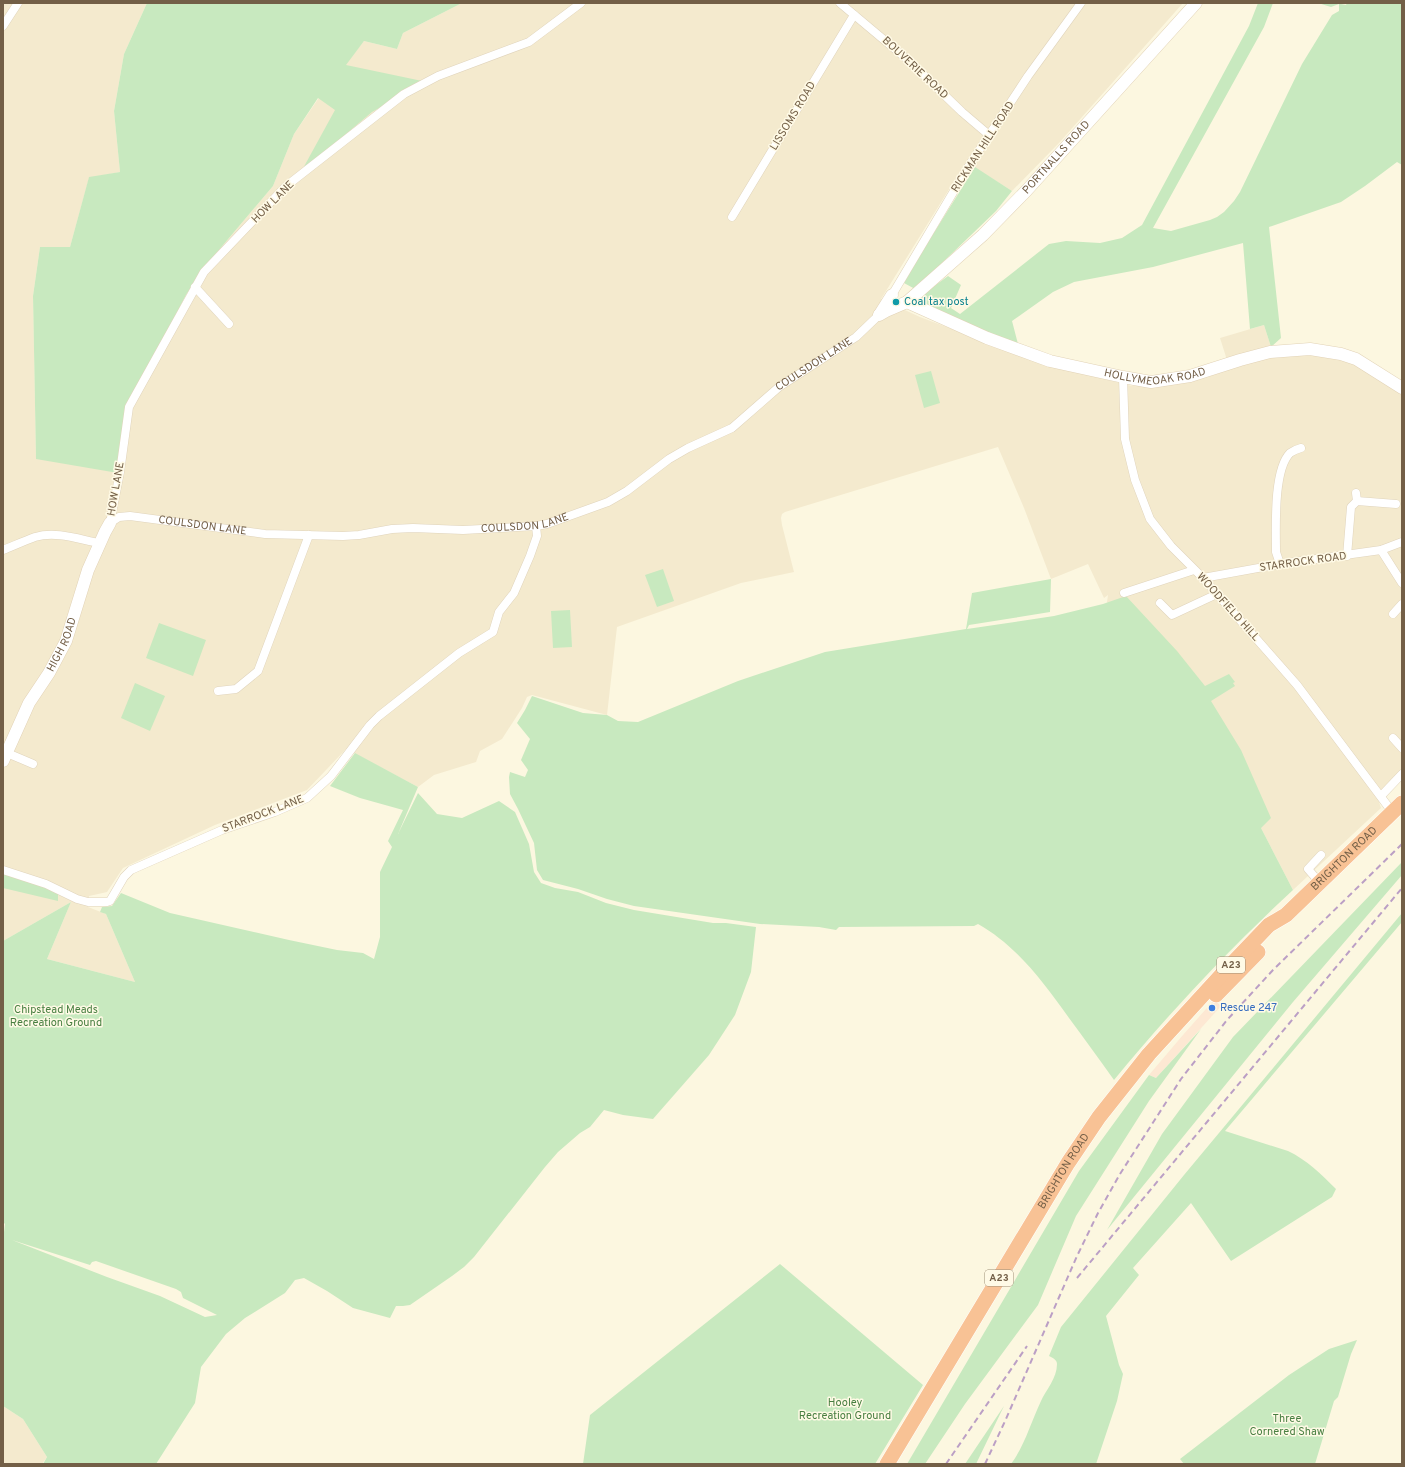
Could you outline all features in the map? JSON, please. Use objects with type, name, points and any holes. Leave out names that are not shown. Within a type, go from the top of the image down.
[{"type":"highway","name":"BRIGHTON ROAD","points":[[887,1464],[1068,1163],[1099,1117],[1149,1054],[1269,925],[1286,915],[1397,808]]},
{"type":"highway","name":"BRIGHTON ROAD","points":[[898,1464],[1076,1168],[1156,1059],[1276,933],[1286,915]]},
{"type":"street","points":[[3,26],[18,3]]},
{"type":"street","name":"HOW LANE","points":[[110,523],[120,472],[129,407],[204,272],[285,187],[404,94],[438,76],[529,42],[580,3]]},
{"type":"street","name":"BOUVERIE ROAD","points":[[840,3],[908,60],[962,112],[989,135]]},
{"type":"street","name":"RICKMAN HILL ROAD","points":[[892,295],[970,164],[1028,76],[1081,3]]},
{"type":"street","name":"PORTNALLS ROAD","points":[[907,302],[983,235],[1021,196],[1196,3]]},
{"type":"street","name":"LISSOMS ROAD","points":[[732,216],[854,14]]},
{"type":"street","points":[[195,287],[229,324]]},
{"type":"street","name":"COULSDON LANE","points":[[879,315],[892,295]]},
{"type":"street","name":"COULSDON LANE","points":[[110,523],[119,517],[130,516],[265,534],[351,536],[392,529],[413,528],[463,530],[536,526],[547,524],[608,502],[627,491],[669,459],[688,448],[732,428],[779,387],[856,337],[879,315],[886,310],[907,302]]},
{"type":"street","name":"HOLLYMEOAK ROAD","points":[[907,302],[987,338],[1050,361],[1151,382],[1190,376],[1270,352],[1310,349],[1341,354],[1356,359],[1402,388]]},
{"type":"street","name":"WOODFIELD HILL","points":[[1123,377],[1125,439],[1135,480],[1150,519],[1171,546],[1203,578],[1297,685],[1381,796],[1397,808]]},
{"type":"street","points":[[1280,564],[1276,552],[1278,477],[1283,463],[1290,453],[1301,448]]},
{"type":"street","points":[[1347,556],[1351,506],[1357,497],[1396,504]]},
{"type":"street","name":"HIGH ROAD","points":[[5,757],[29,703],[52,668],[66,642],[88,570],[99,543],[110,523]]},
{"type":"street","name":"STARROCK LANE","points":[[3,870],[46,884],[77,899],[88,902],[106,902],[113,898],[124,877],[131,870],[222,830],[275,812],[307,798],[331,776],[370,725],[379,716],[459,653],[493,632],[499,612],[514,593],[530,556],[537,536],[536,526]]},
{"type":"street","points":[[3,550],[34,538],[53,535],[62,535],[99,543]]},
{"type":"street","points":[[218,691],[236,689],[258,671],[309,535]]},
{"type":"street","name":"STARROCK ROAD","points":[[1203,578],[1280,564],[1382,550],[1402,542]]},
{"type":"street","points":[[1382,550],[1402,583]]},
{"type":"street","points":[[1124,593],[1194,570]]},
{"type":"street","points":[[1160,603],[1172,615],[1217,594]]},
{"type":"street","points":[[1393,614],[1402,604]]},
{"type":"street","points":[[1393,738],[1402,748]]},
{"type":"street","points":[[5,757],[33,764]]},
{"type":"street","points":[[1381,796],[1402,774]]},
{"type":"street","points":[[1320,883],[1308,869],[1321,855]]},
{"type":"shaded area","points":[[3,3],[147,3],[124,54],[114,111],[120,172],[89,178],[70,247],[40,247],[33,296],[36,459],[132,408],[202,270],[273,186],[294,134],[336,73],[364,41],[397,49],[403,33],[462,3],[1183,3],[1059,143],[1012,191],[966,162],[881,299],[920,317],[1050,366],[1132,386],[1181,383],[1248,363],[1271,358],[1311,355],[1339,359],[1359,365],[1402,393],[1402,778],[1379,802],[1381,808],[1293,890],[1261,828],[1107,602],[1108,595],[1104,598],[1088,564],[1051,579],[1024,508],[998,447],[785,512],[782,514],[781,518],[782,525],[794,572],[741,583],[617,627],[607,715],[532,695],[527,697],[522,708],[502,739],[480,751],[476,762],[434,775],[418,787],[346,749],[307,790],[215,825],[123,868],[107,892],[89,896],[88,907],[106,914],[135,982],[47,959],[71,902],[3,941]]},
{"type":"shaded area","points":[[1264,325],[1271,347],[1227,360],[1220,338]]},
{"type":"shaded area","points":[[1214,1000],[1221,1006],[1156,1078],[1149,1075],[1183,1035]]},
{"type":"shaded area","points":[[3,1406],[23,1419],[47,1457],[42,1464],[3,1464]]},
{"type":"green space","points":[[147,3],[462,3],[403,33],[397,49],[364,41],[346,65],[427,82],[372,112],[301,172],[335,110],[318,98],[294,134],[273,186],[202,270],[186,295],[128,407],[118,473],[36,459],[33,296],[40,247],[70,247],[89,177],[120,172],[114,111],[124,54]]},
{"type":"green space","points":[[1258,3],[1273,3],[1264,27],[1153,228],[1171,231],[1210,220],[1224,212],[1234,201],[1240,192],[1302,64],[1332,15],[1339,11],[1339,4],[1331,7],[1318,3],[1336,3],[1346,5],[1347,3],[1402,3],[1402,165],[1397,162],[1341,202],[1269,227],[1281,338],[1271,347],[1264,325],[1250,329],[1243,243],[1153,267],[1074,282],[1053,292],[1012,321],[1018,344],[987,334],[914,301],[948,276],[961,285],[951,308],[960,314],[1049,244],[1066,241],[1100,243],[1122,238],[1142,225],[1249,26]]},
{"type":"green space","points":[[975,167],[1012,191],[996,211],[915,289],[904,283],[920,255]]},
{"type":"green space","points":[[931,371],[940,403],[924,408],[915,375]]},
{"type":"green space","points":[[663,569],[674,601],[657,607],[645,575]]},
{"type":"green space","points":[[1051,579],[1050,612],[969,625],[967,629],[1054,616],[1103,604],[1126,596],[1177,651],[1205,686],[1229,674],[1235,682],[1233,683],[1235,686],[1211,701],[1241,750],[1271,818],[1261,828],[1293,890],[1200,982],[1156,1030],[1114,1080],[1039,978],[1005,943],[978,924],[974,926],[839,927],[836,930],[819,927],[760,924],[634,906],[543,880],[537,870],[534,843],[510,794],[509,777],[510,772],[525,777],[528,770],[521,760],[530,739],[517,723],[532,696],[583,713],[607,715],[618,721],[638,722],[738,681],[825,652],[966,629],[972,593]]},
{"type":"green space","points":[[570,610],[572,647],[553,648],[551,611]]},
{"type":"green space","points":[[159,623],[206,640],[193,676],[146,658]]},
{"type":"green space","points":[[135,683],[165,696],[150,731],[121,718]]},
{"type":"green space","name":"Chipstead Meads Recreation Ground","points":[[355,753],[418,787],[398,834],[418,793],[437,814],[462,818],[499,801],[515,812],[529,844],[534,872],[541,883],[555,888],[578,892],[606,903],[634,910],[713,923],[726,923],[756,927],[751,972],[735,1015],[709,1055],[653,1119],[623,1115],[604,1110],[590,1127],[580,1133],[558,1152],[474,1257],[464,1267],[410,1305],[396,1306],[390,1318],[353,1308],[304,1278],[295,1280],[285,1293],[245,1318],[226,1334],[201,1367],[195,1403],[156,1464],[43,1464],[47,1457],[23,1419],[3,1406],[3,1227],[4,1232],[5,1224],[3,1222],[3,941],[71,902],[47,959],[135,982],[106,914],[100,912],[102,907],[112,906],[121,893],[170,913],[337,950],[363,953],[374,959],[380,937],[380,872],[392,847],[388,841],[403,810],[360,798],[330,786]],"holes":[[[12,1240],[90,1265],[92,1262],[96,1261],[176,1289],[181,1292],[183,1298],[217,1315],[205,1317],[160,1296]]]},
{"type":"green space","points":[[1402,862],[1402,875],[1293,1002],[1107,1230],[1162,1134],[1233,1037]]},
{"type":"green space","points":[[3,872],[58,892],[58,901],[3,888]]},
{"type":"green space","points":[[1402,913],[1402,922],[1225,1131],[1288,1151],[1295,1155],[1314,1168],[1336,1189],[1332,1197],[1231,1261],[1191,1203],[1133,1268],[1139,1275],[1106,1316],[1119,1365],[1123,1374],[1117,1401],[1096,1464],[1011,1464],[1028,1433],[1041,1401],[1051,1384],[1057,1369],[1057,1363],[1049,1356],[1061,1327],[1184,1175]]},
{"type":"green space","points":[[1201,1029],[1149,1101],[1076,1216],[1038,1305],[965,1404],[925,1464],[907,1464],[1079,1171],[1149,1075],[1156,1078]]},
{"type":"green space","name":"Hooley Recreation Ground","points":[[780,1264],[923,1385],[875,1464],[583,1464],[590,1415]]},
{"type":"green space","name":"Three Cornered Shaw","points":[[1357,1340],[1351,1354],[1338,1397],[1334,1401],[1315,1464],[1184,1464],[1180,1459],[1289,1375],[1329,1349]]},
{"type":"green space","points":[[1004,1406],[976,1464],[965,1464]]},
{"type":"railway","points":[[985,1464],[1077,1256],[1098,1213],[1120,1174],[1181,1079],[1227,1020],[1273,970],[1402,844]]},
{"type":"railway","points":[[1077,1278],[1402,888]]},
{"type":"railway","points":[[946,1464],[1027,1346]]},
{"type":"place","name":"Coal tax post","points":[[896,302]]},
{"type":"place","name":"Rescue 247","points":[[1212,1008]]}]
